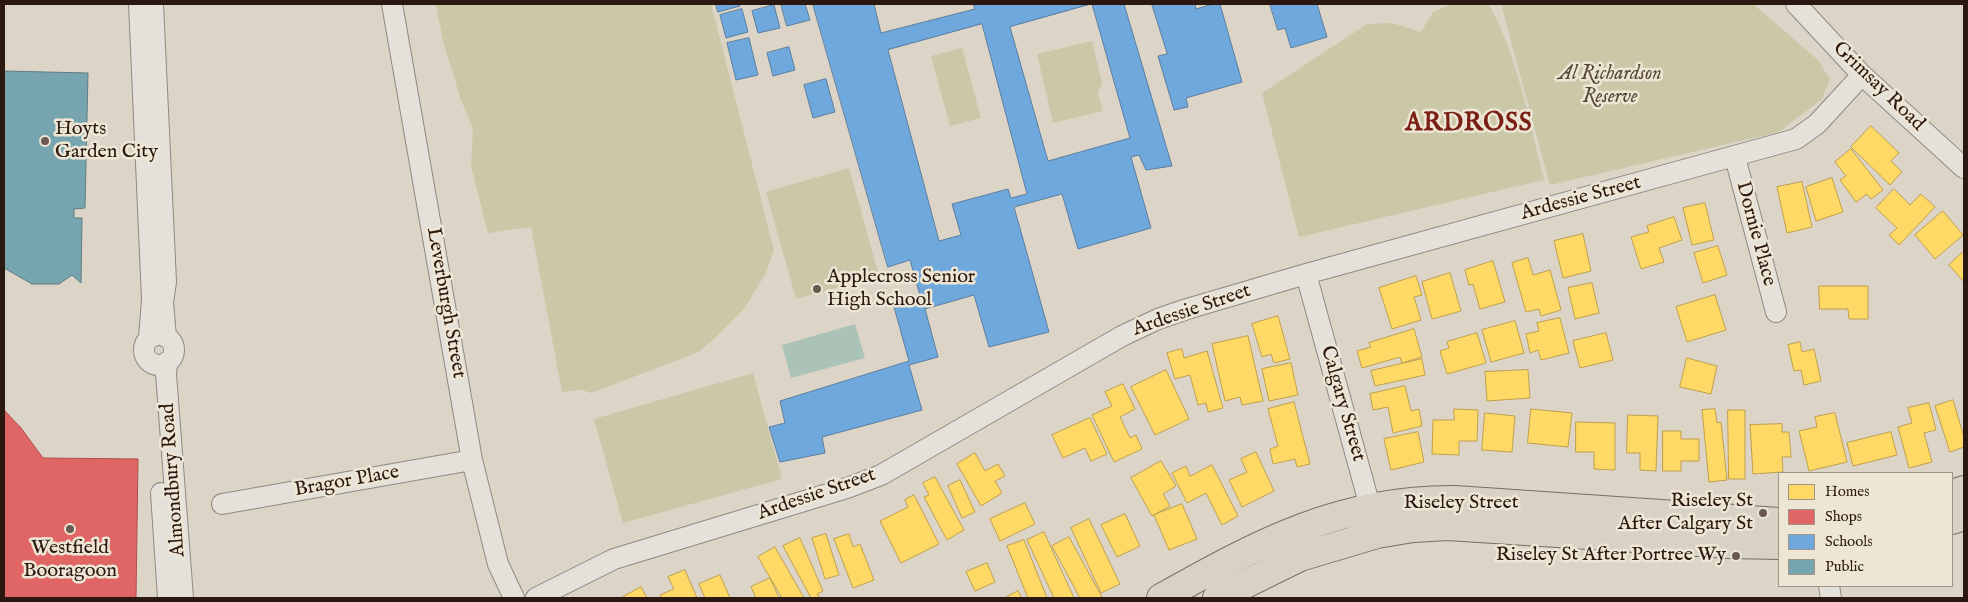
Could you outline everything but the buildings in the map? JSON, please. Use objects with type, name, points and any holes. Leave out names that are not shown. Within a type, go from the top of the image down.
[{"type":"highway","name":"Riseley Street","points":[[1162,598],[1285,533],[1332,516],[1370,507],[1429,499],[1778,522]]},
{"type":"highway","name":"Riseley Street","points":[[1221,598],[1300,557],[1377,534],[1413,528],[1436,526],[1778,545]]},
{"type":"street","points":[[138,4],[152,299],[158,337]]},
{"type":"street","points":[[154,4],[166,282],[158,337]]},
{"type":"street","name":"Leverburgh Street","points":[[392,4],[472,460],[498,564],[514,598]]},
{"type":"street","name":"Grimsay Road","points":[[1796,4],[1862,75],[1964,168]]},
{"type":"street","name":"Ardessie Street","points":[[536,598],[614,559],[862,483],[880,475],[1140,327],[1187,309],[1306,274],[1796,139],[1818,124],[1862,75]]},
{"type":"street","name":"Dornie Place","points":[[1735,157],[1776,312]]},
{"type":"street","name":"Calgary Street","points":[[1306,274],[1377,534]]},
{"type":"street","points":[[158,337],[172,344],[174,351],[172,357],[160,363]]},
{"type":"street","name":"Almondbury Road","points":[[160,363],[168,598]]},
{"type":"street","name":"Almondbury Road","points":[[160,363],[167,393],[183,598]]},
{"type":"street","name":"Bragor Place","points":[[222,504],[472,460]]},
{"type":"street","points":[[1212,570],[1221,598]]},
{"type":"green space","points":[[436,4],[711,4],[774,250],[766,273],[744,309],[699,352],[591,393],[582,390],[562,392],[531,227],[488,233],[471,166],[473,129],[461,100],[443,41]]},
{"type":"green space","points":[[1453,4],[1489,4],[1508,46],[1515,68],[1544,180],[1299,237],[1262,93],[1367,24],[1392,23],[1421,32],[1433,12]]},
{"type":"green space","name":"Al Richardson Reserve","points":[[1501,4],[1753,4],[1818,60],[1830,79],[1822,99],[1779,132],[1550,185]]},
{"type":"green space","points":[[1092,41],[1102,83],[1098,93],[1103,111],[1053,123],[1037,54]]},
{"type":"green space","points":[[962,48],[981,118],[950,126],[931,56]]},
{"type":"green space","points":[[849,168],[879,276],[796,299],[766,192]]},
{"type":"green space","points":[[753,373],[782,479],[623,523],[594,419]]},
{"type":"shaded area","points":[[855,324],[865,358],[791,378],[782,345]]},
{"type":"place","name":"Hoyts Garden City","points":[[45,141]]},
{"type":"place","name":"Applecross Senior High School","points":[[817,289]]},
{"type":"place","name":"Riseley St After Calgary St","points":[[1763,513]]},
{"type":"place","name":"Westfield Booragoon","points":[[70,529]]},
{"type":"place","name":"Riseley St After Portree Wy","points":[[1736,556]]},
{"type":"district","name":"ARDROSS","points":[[1469,125]]}]
